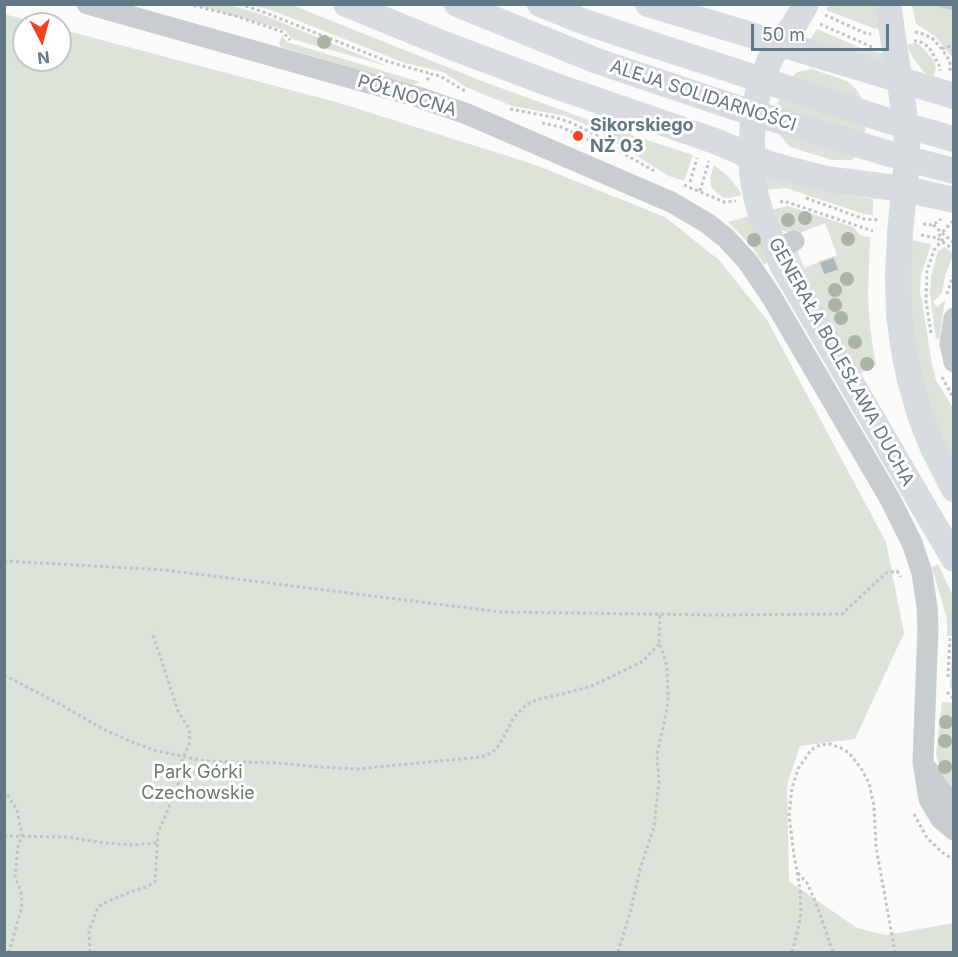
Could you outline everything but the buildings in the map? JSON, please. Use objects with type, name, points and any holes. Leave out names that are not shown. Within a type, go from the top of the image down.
[{"type":"main road","points":[[346,4],[468,53],[784,168],[826,179],[904,189],[954,200]]},
{"type":"main road","name":"ALEJA SOLIDARNOŚCI","points":[[457,4],[545,41],[641,76],[787,124],[954,171]]},
{"type":"main road","name":"ALEJA SOLIDARNOŚCI","points":[[540,4],[651,44],[954,140]]},
{"type":"main road","points":[[648,4],[899,79],[952,89]]},
{"type":"main road","name":"GENERAŁA BOLESŁAWA DUCHA","points":[[888,4],[907,148],[904,189],[907,228],[898,261],[898,302],[906,364],[917,407],[928,436],[954,489]]},
{"type":"main road","name":"GENERAŁA BOLESŁAWA DUCHA","points":[[815,10],[794,26],[779,44],[770,59],[757,95],[753,116],[751,156],[766,199],[762,218],[785,245],[798,292],[954,559]]},
{"type":"street","name":"PÓŁNOCNA","points":[[87,4],[418,97],[474,116],[670,202],[726,238],[748,262],[771,296],[898,514],[912,543],[925,585],[927,607],[923,762],[929,799],[941,819],[954,830]]},
{"type":"street","points":[[954,318],[950,343],[954,362]]},
{"type":"street","points":[[923,762],[937,787],[954,805]]},
{"type":"path","points":[[188,4],[283,32],[291,41]]},
{"type":"path","points":[[240,4],[389,62],[440,76],[471,94]]},
{"type":"path","points":[[815,10],[865,33],[874,34]]},
{"type":"path","points":[[906,30],[932,38],[942,49],[950,61],[952,89]]},
{"type":"path","points":[[942,49],[947,46],[954,52]]},
{"type":"path","points":[[418,97],[432,74]]},
{"type":"path","points":[[503,107],[572,123],[600,137],[659,174]]},
{"type":"path","points":[[690,182],[698,156]]},
{"type":"path","points":[[682,185],[724,202],[766,199],[784,201],[873,231]]},
{"type":"path","points":[[804,197],[864,219],[907,228],[938,238],[954,250]]},
{"type":"path","points":[[938,238],[954,219]]},
{"type":"path","points":[[907,228],[933,225],[954,243]]},
{"type":"path","points":[[947,294],[954,273]]},
{"type":"path","points":[[4,561],[165,570],[501,612],[842,614],[886,573],[897,571],[901,576],[903,587]]},
{"type":"path","points":[[618,952],[631,910],[638,875],[654,827],[659,782],[657,755],[668,697],[668,666],[659,644],[660,614]]},
{"type":"path","points":[[90,952],[89,931],[98,907],[155,882],[158,833],[172,801],[180,778],[181,763],[189,744],[190,733],[178,711],[152,632]]},
{"type":"path","points":[[950,638],[947,693],[954,699]]},
{"type":"path","points":[[4,675],[103,729],[157,751],[205,761],[357,768],[481,757],[491,753],[497,748],[514,717],[527,704],[592,686],[636,665],[659,644]]},
{"type":"path","points":[[792,952],[801,912],[800,889],[789,814],[792,788],[798,769],[811,750],[820,745],[830,744],[849,753],[861,768],[868,783],[873,806],[876,848],[895,952]]},
{"type":"path","points":[[4,790],[17,810],[22,836],[18,846],[15,877],[22,902],[9,952]]},
{"type":"path","points":[[913,808],[915,819],[927,838],[954,860]]},
{"type":"path","points":[[4,836],[66,837],[132,845],[157,843]]},
{"type":"path","points":[[797,872],[807,884],[816,903],[833,952]]},
{"type":"green space","points":[[195,5],[230,5],[263,15],[387,66],[292,39],[285,30]]},
{"type":"green space","points":[[252,5],[292,5],[487,83],[693,155],[684,181],[669,176],[596,129],[565,116],[512,106],[466,87],[443,72],[405,63],[271,10]]},
{"type":"green space","points":[[829,5],[877,5],[881,29],[826,10]]},
{"type":"green space","points":[[912,5],[953,5],[953,58],[935,36],[916,24]]},
{"type":"green space","name":"Park Górki Czechowskie","points":[[4,14],[12,16],[12,72],[72,72],[72,32],[336,102],[533,164],[665,217],[719,260],[767,320],[886,542],[904,633],[855,739],[800,746],[787,785],[789,881],[857,928],[886,935],[953,923],[953,952],[5,952]]},
{"type":"green space","points":[[817,29],[868,51],[884,53],[886,64],[809,41]]},
{"type":"green space","points":[[282,35],[287,42],[420,82],[412,85],[281,47],[279,43]]},
{"type":"green space","points":[[915,43],[920,45],[934,61],[936,69],[933,78],[924,72],[913,58],[907,45]]},
{"type":"green space","points":[[812,69],[847,81],[857,90],[864,104],[866,120],[861,154],[851,160],[832,160],[790,147],[779,134],[776,123],[777,105],[786,83],[797,72]]},
{"type":"green space","points":[[714,165],[730,178],[742,195],[724,198],[718,194],[711,186],[710,178]]},
{"type":"green space","points":[[763,173],[835,193],[873,199],[873,215],[786,188],[765,190]]},
{"type":"green space","points":[[788,206],[853,227],[861,236],[870,237],[868,296],[876,365],[859,374],[791,254],[796,247],[804,268],[837,255],[825,223],[795,235],[782,230],[777,225],[771,210]]},
{"type":"green space","points":[[752,215],[768,262],[764,265],[753,248],[728,222]]},
{"type":"green space","points":[[911,240],[931,244],[921,275],[920,290],[936,380],[953,408],[953,467],[931,416],[915,355],[908,288]]},
{"type":"green space","points":[[945,247],[952,253],[952,258],[942,293],[933,302],[937,307],[945,300],[939,340],[936,338],[932,311],[931,276],[938,251]]},
{"type":"green space","points":[[938,564],[953,596],[953,636],[947,636],[947,619],[932,567]]},
{"type":"green space","points":[[953,636],[953,693],[950,686]]},
{"type":"green space","points":[[942,702],[954,703],[953,793],[943,779],[936,754]]},
{"type":"waterway","points":[[938,4],[954,8]]},
{"type":"place","name":"Sikorskiego NŻ 03","points":[[578,136]]}]
